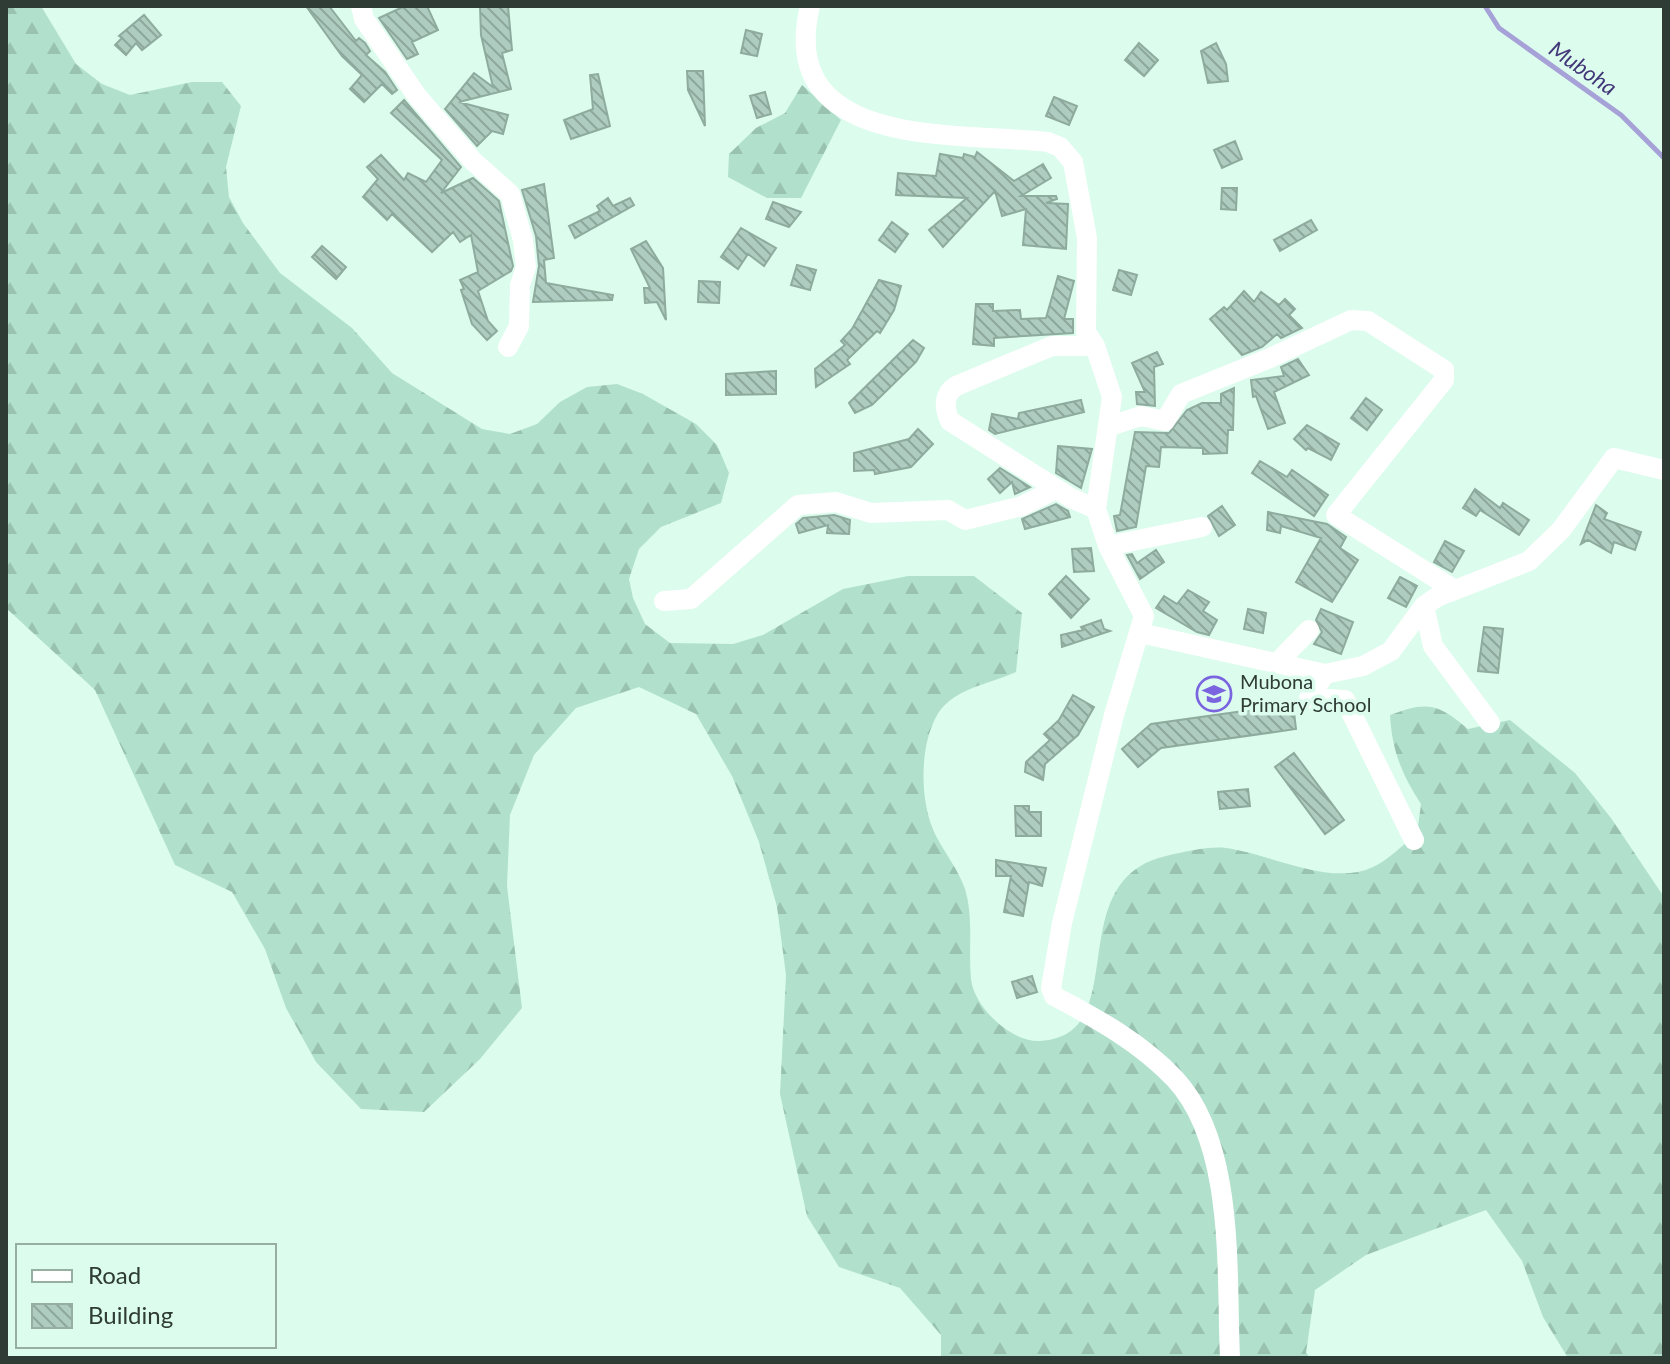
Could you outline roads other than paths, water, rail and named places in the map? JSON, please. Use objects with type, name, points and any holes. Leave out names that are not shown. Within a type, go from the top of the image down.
[{"type":"street","points":[[361,6],[364,19],[417,96],[473,161],[510,194],[523,240],[526,267],[520,285],[519,326],[508,347]]},
{"type":"street","points":[[810,6],[805,33],[807,60],[830,97],[858,119],[914,133],[1048,142],[1066,153],[1073,162],[1087,238],[1086,332],[1095,346],[1112,397],[1096,509],[1108,546],[1142,609],[1144,625],[1110,730],[1062,923],[1051,988],[1054,996],[1118,1030],[1175,1079],[1203,1125],[1216,1166],[1223,1219],[1230,1358]]},
{"type":"street","points":[[1110,426],[1141,416],[1165,421],[1181,394],[1270,358],[1351,320],[1368,321],[1444,370],[1444,380],[1336,515],[1453,589]]},
{"type":"street","points":[[1095,346],[1052,346],[956,386],[946,398],[950,421],[1056,489],[1096,509]]},
{"type":"street","points":[[1140,633],[1325,674],[1363,666],[1391,651],[1424,606],[1453,589],[1529,561],[1561,530],[1614,458],[1664,470]]},
{"type":"street","points":[[664,601],[691,599],[798,505],[836,502],[871,513],[948,510],[965,520],[1022,506],[1056,489]]},
{"type":"street","points":[[1108,546],[1202,527]]},
{"type":"street","points":[[1424,606],[1433,646],[1490,723]]},
{"type":"street","points":[[1278,662],[1309,630]]},
{"type":"street","points":[[1325,674],[1309,698],[1345,700],[1414,840]]},
{"type":"waterway","name":"Muboha","points":[[1485,6],[1499,28],[1621,115],[1664,158]]},
{"type":"place","name":"Mubona Primary School","points":[[1214,694]]}]
